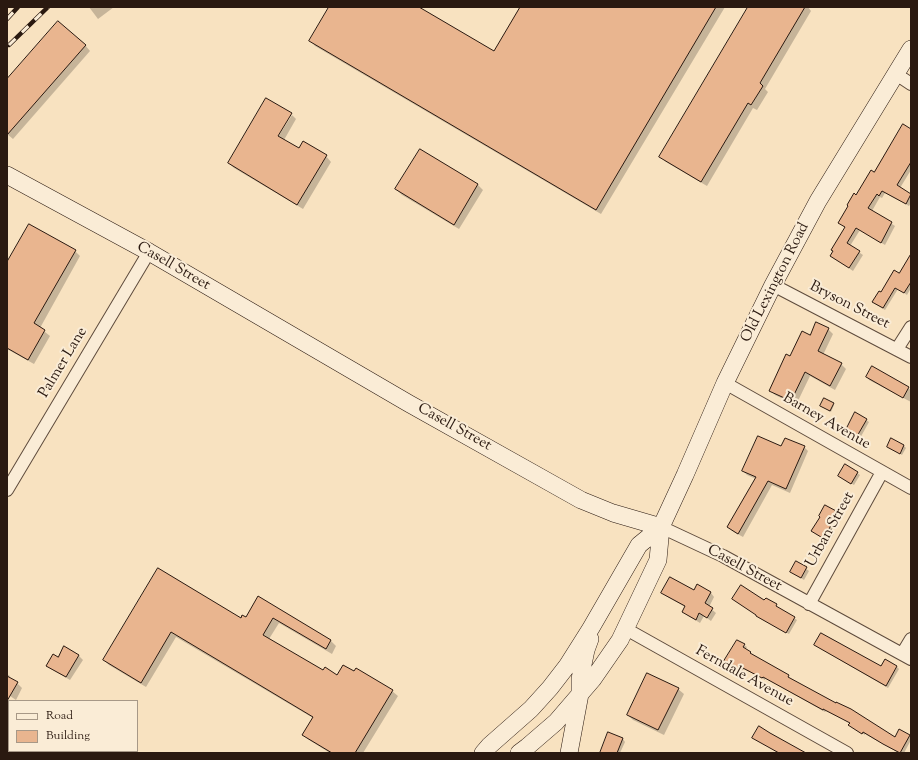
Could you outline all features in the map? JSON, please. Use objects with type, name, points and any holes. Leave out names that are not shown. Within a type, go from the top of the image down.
[{"type":"main road","name":"Old Lexington Road","points":[[569,753],[580,694],[597,673],[626,629],[658,560],[660,527],[685,475],[725,383],[773,285],[818,201],[911,49]]},
{"type":"main road","name":"Casell Street","points":[[7,175],[149,252],[408,403],[581,500],[613,513],[660,527]]},
{"type":"main road","name":"Old Lexington Road","points":[[600,613],[639,545],[660,527]]},
{"type":"main road","points":[[519,753],[556,722],[580,694],[580,679],[586,650],[600,613]]},
{"type":"main road","points":[[484,753],[489,746],[531,709],[550,688],[600,613]]},
{"type":"street","points":[[896,74],[911,84]]},
{"type":"street","name":"Palmer Lane","points":[[7,490],[149,252]]},
{"type":"street","name":"Bryson Street","points":[[773,285],[911,356]]},
{"type":"street","points":[[897,349],[911,327]]},
{"type":"street","name":"Barney Avenue","points":[[725,383],[911,488]]},
{"type":"street","name":"Urban Street","points":[[809,604],[882,472]]},
{"type":"street","name":"Casell Street","points":[[660,527],[723,556],[907,656]]},
{"type":"street","name":"Ferndale Avenue","points":[[626,629],[847,753]]},
{"type":"street","points":[[907,656],[911,639]]},
{"type":"building","points":[[329,7],[419,7],[494,51],[520,7],[716,7],[596,210],[309,41]]},
{"type":"building","points":[[748,7],[805,7],[760,83],[763,86],[751,105],[748,103],[701,182],[659,157]]},
{"type":"building","points":[[58,21],[86,45],[7,135],[7,79]]},
{"type":"building","points":[[266,98],[292,113],[278,136],[299,148],[303,141],[327,155],[297,205],[228,163]]},
{"type":"building","points":[[903,124],[911,129],[911,162],[897,185],[911,194],[906,204],[882,191],[879,196],[877,194],[868,208],[892,222],[881,243],[856,228],[847,243],[860,251],[849,268],[830,256],[833,251],[831,250],[845,227],[838,223],[854,193],[856,195],[871,170],[874,172]]},
{"type":"building","points":[[420,149],[478,184],[454,225],[395,189]]},
{"type":"building","points":[[29,224],[76,250],[34,323],[45,330],[28,360],[7,348],[7,262]]},
{"type":"building","points":[[911,254],[911,282],[904,293],[895,288],[883,308],[872,302],[879,291],[881,292],[894,270],[899,273]]},
{"type":"building","points":[[816,322],[829,328],[818,351],[842,363],[830,386],[805,372],[791,401],[769,391],[786,354],[790,356],[802,331],[810,335]]},
{"type":"building","points":[[872,366],[909,387],[903,398],[866,377]]},
{"type":"building","points":[[824,398],[834,403],[830,411],[820,406]]},
{"type":"building","points":[[855,412],[867,419],[856,438],[845,432]]},
{"type":"building","points":[[758,436],[781,446],[785,438],[805,446],[786,489],[768,481],[738,534],[727,527],[756,477],[742,471]]},
{"type":"building","points":[[891,438],[904,445],[900,454],[887,447]]},
{"type":"building","points":[[845,464],[858,472],[851,484],[838,476]]},
{"type":"building","points":[[825,505],[838,512],[829,529],[832,530],[826,540],[811,531],[820,517],[819,516]]},
{"type":"building","points":[[796,561],[807,567],[801,578],[790,572]]},
{"type":"building","points":[[158,568],[241,618],[242,615],[246,617],[258,596],[331,640],[326,649],[273,618],[263,635],[323,670],[325,667],[337,675],[343,665],[354,671],[356,668],[393,690],[355,753],[332,753],[302,735],[313,717],[171,632],[141,683],[103,660]]},
{"type":"building","points":[[670,577],[694,590],[697,584],[711,592],[705,603],[713,608],[707,618],[699,613],[696,620],[682,612],[685,606],[661,593]]},
{"type":"building","points":[[741,585],[764,600],[766,598],[777,604],[776,606],[795,617],[786,633],[756,616],[732,599]]},
{"type":"building","points":[[821,633],[881,666],[885,659],[897,666],[886,686],[814,645]]},
{"type":"building","points":[[737,640],[745,644],[743,647],[751,652],[750,653],[789,675],[788,677],[836,703],[851,709],[895,737],[899,729],[910,735],[900,753],[863,732],[862,734],[848,725],[850,723],[763,677],[762,678],[741,667],[739,670],[724,661]]},
{"type":"building","points":[[64,646],[79,655],[66,677],[46,666],[53,654],[58,657]]},
{"type":"building","points":[[647,673],[679,688],[658,730],[627,715]]},
{"type":"building","points":[[7,676],[18,682],[7,701]]},
{"type":"building","points":[[759,726],[806,753],[779,753],[752,738]]},
{"type":"building","points":[[608,732],[623,738],[617,753],[600,753]]},
{"type":"railway","points":[[7,19],[18,7]]},
{"type":"railway","points":[[9,45],[48,7]]}]
